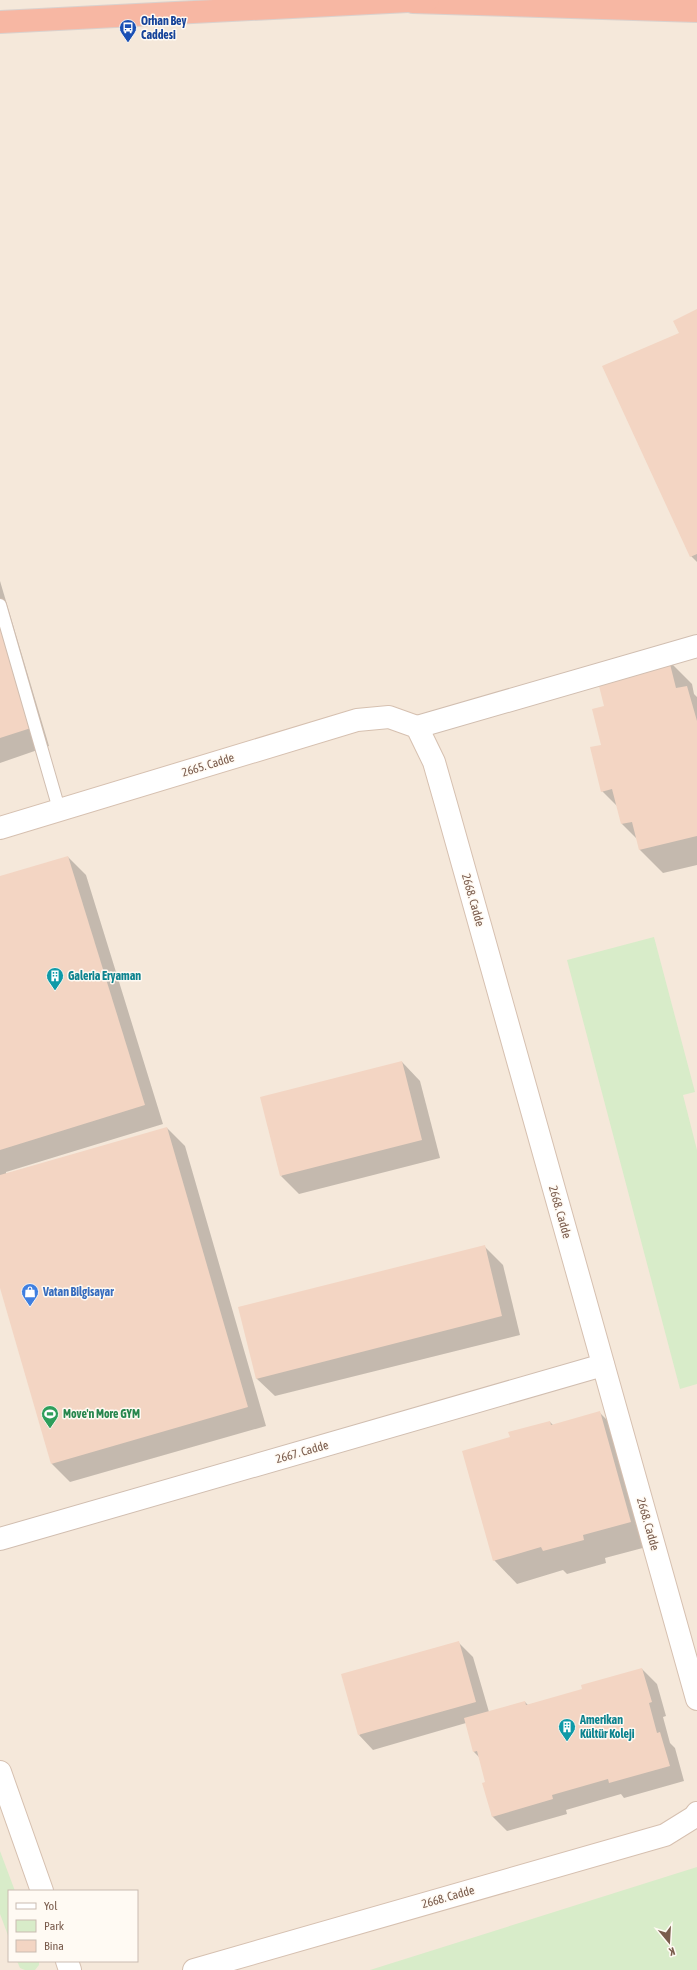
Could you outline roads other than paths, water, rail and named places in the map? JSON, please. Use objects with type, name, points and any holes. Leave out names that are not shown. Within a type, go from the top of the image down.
[{"type":"highway","points":[[0,22],[419,1],[697,11]]},
{"type":"street","points":[[417,727],[697,646]]},
{"type":"street","name":"2665. Cadde","points":[[0,828],[357,720],[389,716],[417,727]]},
{"type":"street","name":"2668. Cadde","points":[[417,727],[434,762],[697,1699]]},
{"type":"street","name":"2667. Cadde","points":[[0,1539],[603,1365]]},
{"type":"street","points":[[0,1772],[42,1890]]},
{"type":"street","name":"2668. Cadde","points":[[194,1970],[665,1835],[694,1817],[697,1813]]},
{"type":"lane","points":[[0,605],[59,809]]},
{"type":"place","name":"Orhan Bey Caddesi","points":[[128,43]]},
{"type":"place","name":"Galeria Eryaman","points":[[55,991]]},
{"type":"place","name":"Vatan Bilgisayar","points":[[30,1307]]},
{"type":"place","name":"Move'n More GYM","points":[[50,1429]]},
{"type":"place","name":"Amerikan Kültür Koleji","points":[[567,1742]]}]
